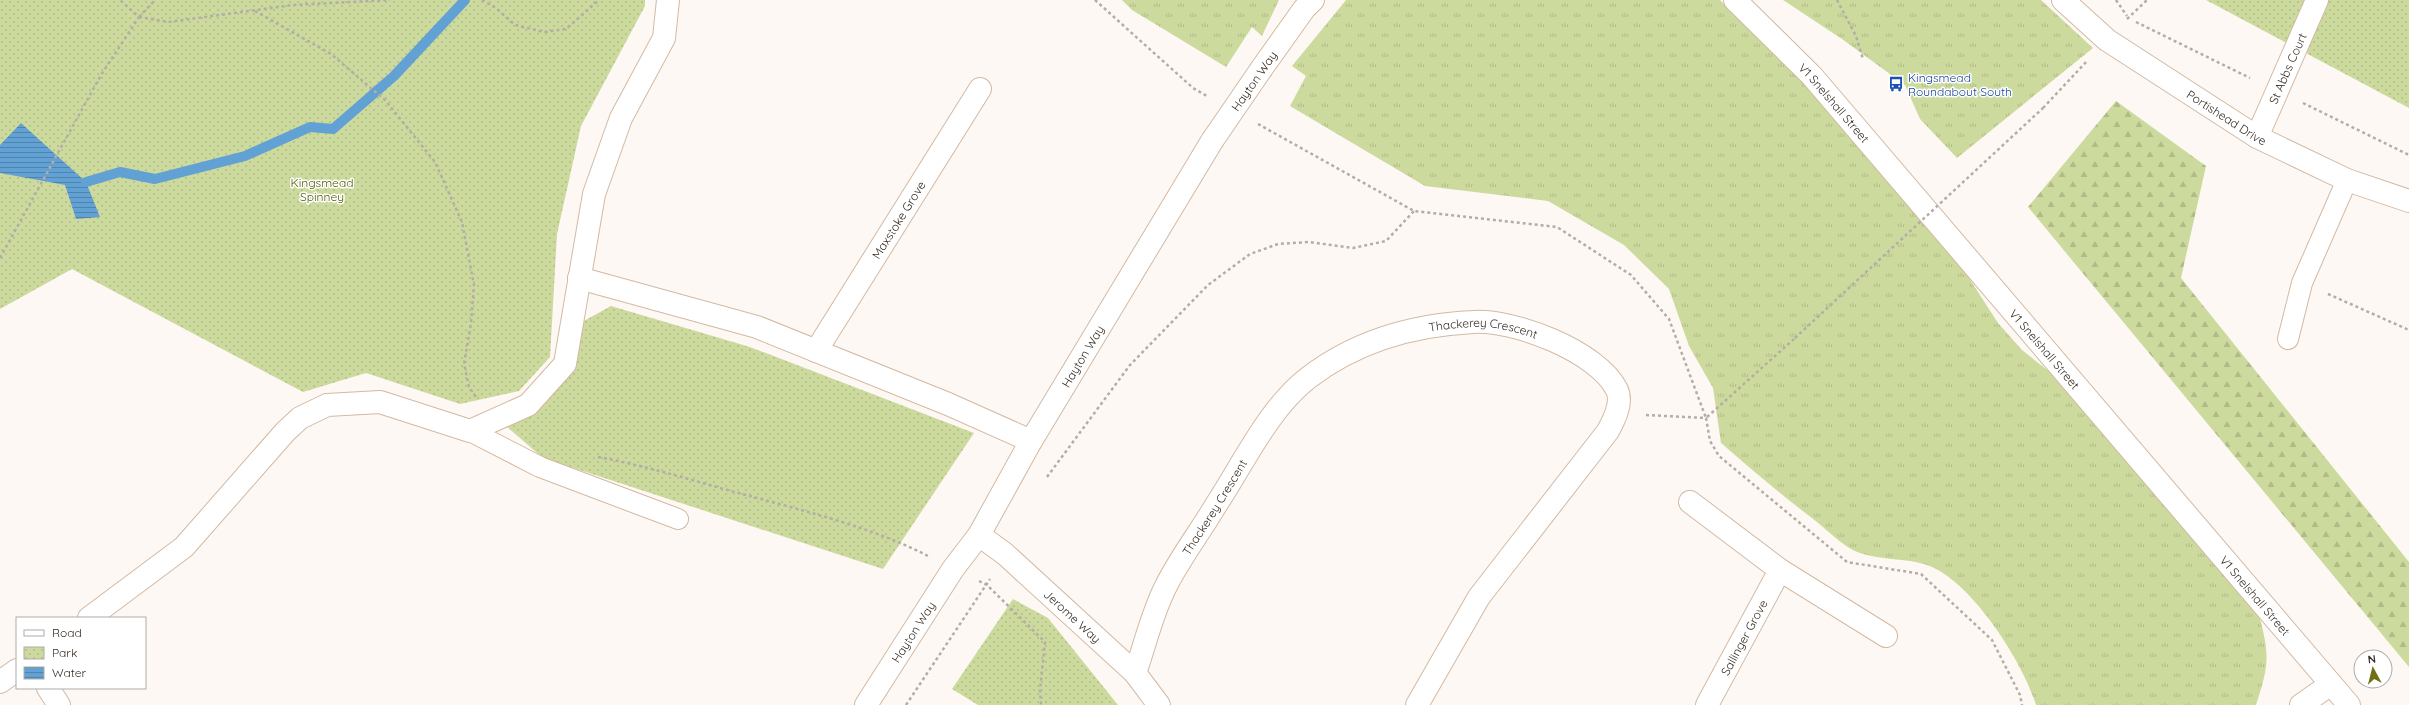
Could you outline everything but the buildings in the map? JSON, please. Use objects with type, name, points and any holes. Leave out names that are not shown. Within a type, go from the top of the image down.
[{"type":"street","points":[[90,617],[184,547],[285,432],[300,418],[327,405],[380,402],[470,431],[528,405],[565,364],[594,194],[621,118],[664,38],[668,0]]},
{"type":"street","name":"V1 Snelshall Street","points":[[1734,0],[1812,76],[2348,705]]},
{"type":"street","name":"Portishead Drive","points":[[2063,0],[2107,40],[2257,137],[2347,180],[2409,201]]},
{"type":"street","name":"St Abbs Court","points":[[2257,137],[2317,0]]},
{"type":"street","name":"Hayton Way","points":[[866,705],[953,569],[979,535],[1031,441],[1212,141],[1307,3]]},
{"type":"street","name":"Maxstoke Grove","points":[[816,351],[980,89]]},
{"type":"street","points":[[579,278],[757,327],[948,404],[1031,441]]},
{"type":"street","name":"Thackerey Crescent","points":[[1135,673],[1165,587],[1278,408],[1308,378],[1346,354],[1378,338],[1430,326],[1475,321],[1533,331],[1578,353],[1605,374],[1618,391],[1618,413],[1608,431],[1479,596],[1417,705]]},
{"type":"street","points":[[1690,502],[1780,570],[1886,636]]},
{"type":"street","name":"Jerome Way","points":[[979,535],[1005,554],[1135,673],[1159,705]]},
{"type":"street","name":"Sallinger Grove","points":[[1707,705],[1780,570]]},
{"type":"street","points":[[0,682],[16,671]]},
{"type":"street","points":[[2301,705],[2331,684]]},
{"type":"street","points":[[49,689],[58,705]]},
{"type":"lane","points":[[2288,339],[2302,283],[2347,180]]},
{"type":"lane","points":[[470,431],[540,467],[678,519]]},
{"type":"path","points":[[120,0],[139,17],[168,22],[293,5],[390,0]]},
{"type":"path","points":[[0,258],[15,234],[41,180],[57,156],[102,75],[139,17],[155,0]]},
{"type":"path","points":[[482,0],[496,8],[515,25],[544,32],[566,29],[599,0]]},
{"type":"path","points":[[1095,0],[1193,88],[1213,99]]},
{"type":"path","points":[[1837,0],[1856,36],[1863,59]]},
{"type":"path","points":[[2128,18],[2147,0]]},
{"type":"path","points":[[1618,413],[1706,418],[1795,338],[2043,108]]},
{"type":"path","points":[[1255,122],[1414,210],[1557,227],[1631,275],[1669,319],[1706,418],[1710,441],[1719,456],[1847,562],[1921,574],[1992,640],[2020,695],[2022,705]]},
{"type":"path","points":[[1045,479],[1130,365],[1208,285],[1250,254],[1278,244],[1309,242],[1353,248],[1386,241],[1414,210]]},
{"type":"path","points":[[2302,283],[2409,330]]},
{"type":"path","points":[[906,705],[987,585],[1005,554]]},
{"type":"path","points":[[987,585],[1045,642],[1040,690],[1041,705]]},
{"type":"green space","name":"Kingsmead Spinney","points":[[0,0],[645,0],[645,6],[581,126],[557,234],[550,357],[519,391],[460,404],[366,373],[303,392],[72,269],[0,309]]},
{"type":"green space","points":[[1122,0],[1279,0],[1262,36],[1252,27],[1226,67],[1132,10]]},
{"type":"green space","points":[[1346,0],[1720,0],[1821,100],[1949,247],[1998,323],[2022,350],[2070,388],[2259,615],[2265,641],[2266,670],[2256,705],[2036,705],[2020,667],[2007,646],[1993,624],[1961,587],[1944,574],[1927,565],[1870,556],[1848,547],[1780,493],[1721,443],[1713,388],[1689,346],[1669,289],[1624,245],[1548,201],[1425,186],[1290,106],[1306,76],[1292,66]]},
{"type":"green space","points":[[1783,0],[2041,0],[2093,48],[1957,158],[1920,119],[1905,85],[1842,39]]},
{"type":"green space","points":[[2206,0],[2409,0],[2409,108]]},
{"type":"green space","points":[[2116,101],[2206,166],[2181,278],[2409,562],[2409,667],[2028,207]]},
{"type":"green space","points":[[611,306],[750,347],[974,433],[883,569],[543,458],[498,419],[565,364],[571,328]]},
{"type":"green space","points":[[1013,599],[1048,618],[1118,705],[978,705],[952,689]]},
{"type":"water","points":[[21,123],[86,182],[100,217],[76,219],[65,185],[0,173],[0,145]]},
{"type":"waterway","points":[[86,182],[120,172],[155,179],[245,156],[310,127],[333,129],[394,76],[465,0]]},
{"type":"place","name":"Kingsmead Roundabout South","points":[[1896,84]]}]
